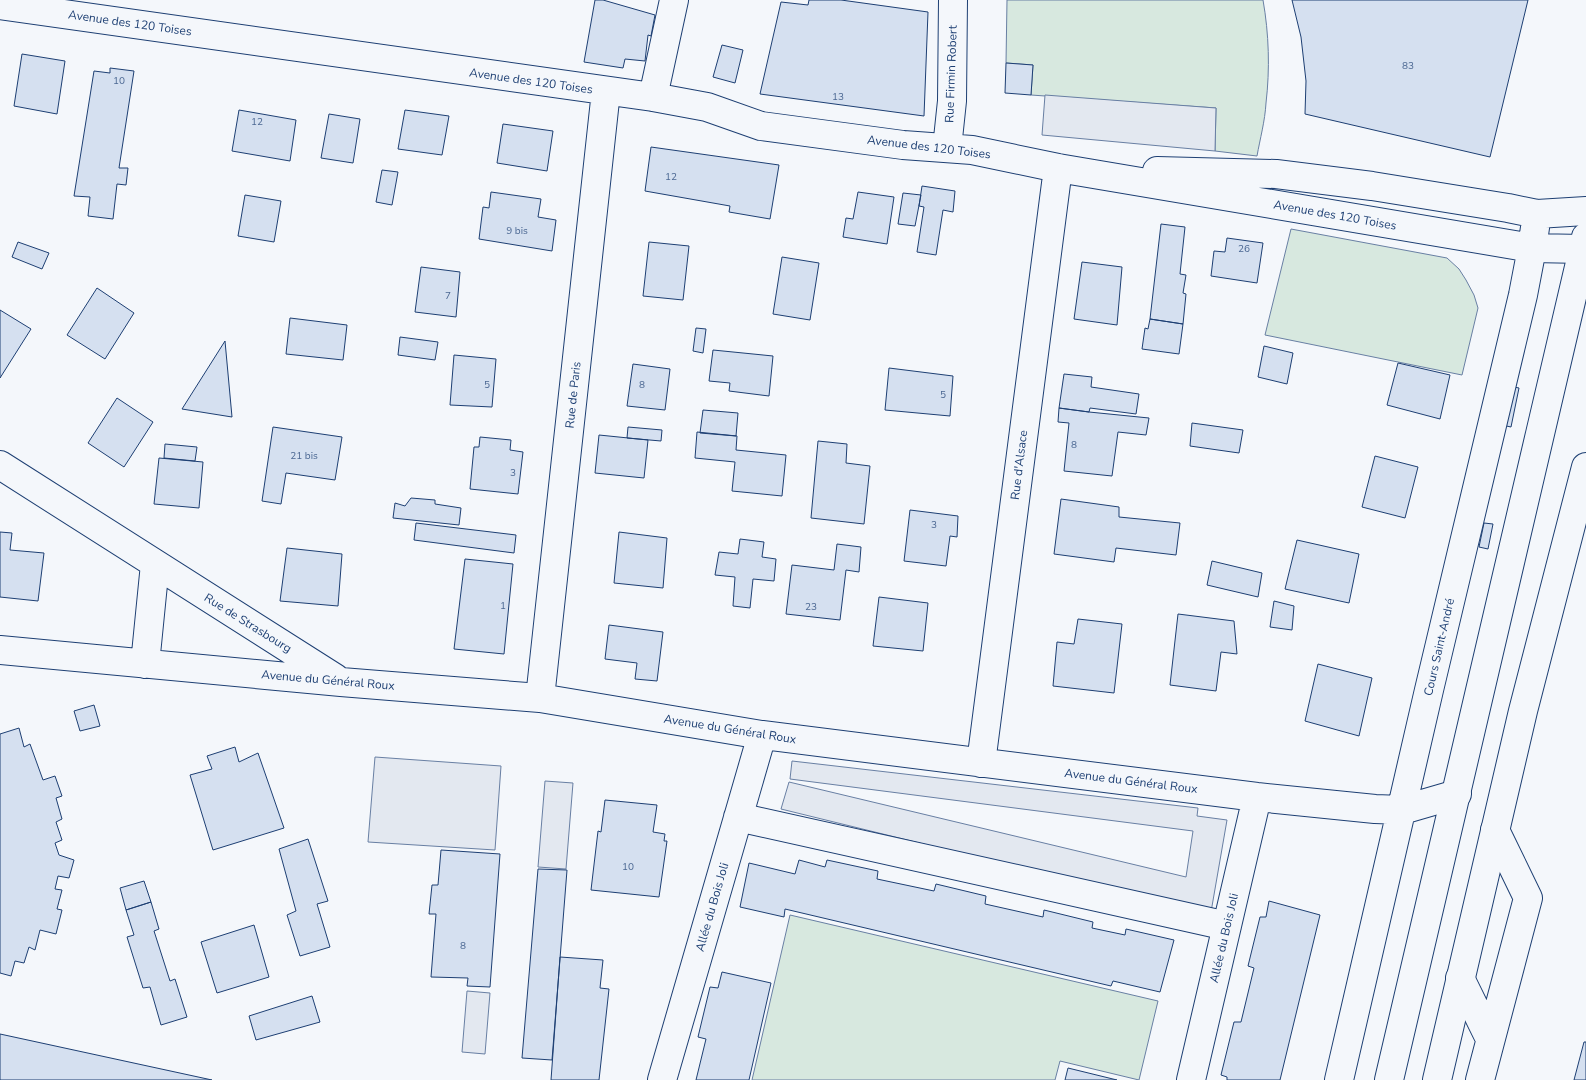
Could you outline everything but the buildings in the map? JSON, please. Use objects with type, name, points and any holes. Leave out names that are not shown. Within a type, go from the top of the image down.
[{"type":"street","points":[[652,97],[674,0]]},
{"type":"street","name":"Rue Firmin Robert","points":[[947,148],[952,101],[953,0]]},
{"type":"street","name":"Avenue des 120 Toises","points":[[0,5],[652,97],[708,107],[761,126],[903,145],[972,150],[1058,168],[1532,248],[1585,245]]},
{"type":"street","name":"Rue de Paris","points":[[540,698],[606,91]]},
{"type":"street","name":"Avenue des 120 Toises","points":[[1058,168],[1276,174],[1372,186],[1537,214],[1586,212]]},
{"type":"street","name":"Rue d'Alsace","points":[[981,763],[1058,168]]},
{"type":"street","name":"Cours Saint-André","points":[[1339,1080],[1479,473],[1523,295],[1537,214]]},
{"type":"street","points":[[1389,1080],[1476,700],[1585,245]]},
{"type":"street","name":"Rue de Strasbourg","points":[[0,465],[341,682]]},
{"type":"street","points":[[1437,1080],[1523,711],[1586,467]]},
{"type":"street","points":[[145,664],[155,564]]},
{"type":"street","name":"Avenue du Général Roux","points":[[0,650],[341,682],[540,698],[762,734],[1257,797],[1375,809],[1402,810],[1456,794]]},
{"type":"street","name":"Allée du Bois Joli","points":[[662,1080],[762,734]]},
{"type":"street","name":"Allée du Bois Joli","points":[[1191,1080],[1257,797]]},
{"type":"street","points":[[738,817],[1227,926]]},
{"type":"street","points":[[1480,1080],[1528,898],[1495,830]]},
{"type":"street","points":[[1460,978],[1490,1039]]},
{"type":"shaded area","points":[[1007,0],[1263,0],[1268,39],[1268,77],[1265,116],[1257,156],[1215,151],[1216,108],[1031,95],[1033,65],[1006,63]]},
{"type":"shaded area","points":[[1045,95],[1216,108],[1215,151],[1042,135]]},
{"type":"shaded area","points":[[1291,229],[1447,258],[1459,269],[1466,280],[1478,308],[1462,375],[1265,335]]},
{"type":"shaded area","points":[[375,757],[501,766],[495,850],[368,842]]},
{"type":"shaded area","points":[[792,761],[1198,808],[1197,816],[1227,820],[1211,912],[1180,907],[781,809],[789,782],[1186,877],[1193,831],[790,779]]},
{"type":"shaded area","points":[[545,781],[573,783],[566,869],[538,867]]},
{"type":"shaded area","points":[[790,915],[1158,1001],[1139,1080],[1060,1061],[1055,1080],[752,1080]]},
{"type":"shaded area","points":[[467,991],[490,993],[485,1054],[462,1052]]}]
